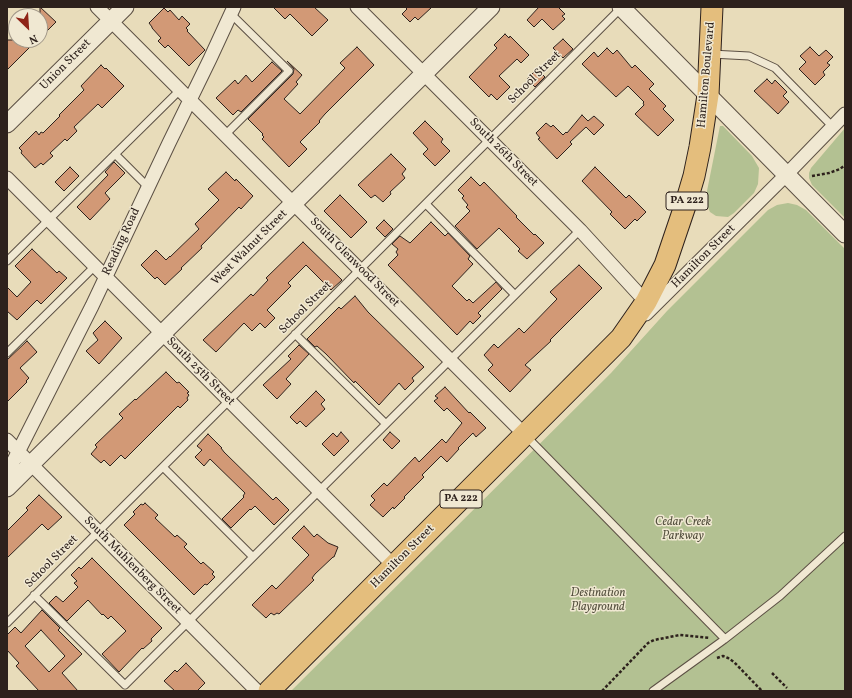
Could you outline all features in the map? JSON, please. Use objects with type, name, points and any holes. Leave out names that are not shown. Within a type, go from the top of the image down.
[{"type":"main road","name":"Hamilton Boulevard","points":[[646,302],[665,265],[686,203],[700,147],[708,94],[712,7]]},
{"type":"main road","name":"Hamilton Street","points":[[269,691],[621,338],[646,302]]},
{"type":"street","name":"South Glenwood Street","points":[[97,7],[525,435]]},
{"type":"street","name":"Union Street","points":[[7,124],[124,7]]},
{"type":"street","name":"South 26th Street","points":[[357,7],[580,230],[646,302]]},
{"type":"street","name":"West Walnut Street","points":[[7,488],[491,7]]},
{"type":"street","points":[[621,8],[708,94],[845,234]]},
{"type":"street","name":"Reading Road","points":[[7,474],[106,277],[232,10]]},
{"type":"street","name":"Hamilton Street","points":[[621,338],[786,175],[845,114]]},
{"type":"street","name":"South 25th Street","points":[[7,178],[394,566]]},
{"type":"street","name":"South Muhlenberg Street","points":[[7,440],[257,691]]},
{"type":"lane","name":"School Street","points":[[7,623],[621,8]]},
{"type":"lane","points":[[225,135],[289,71],[232,10]]},
{"type":"lane","points":[[710,54],[749,56],[775,68],[833,127]]},
{"type":"lane","points":[[7,261],[180,90]]},
{"type":"lane","points":[[115,154],[148,187]]},
{"type":"lane","points":[[426,204],[515,295]]},
{"type":"lane","points":[[34,595],[125,686],[580,230]]},
{"type":"lane","points":[[7,353],[95,266]]},
{"type":"lane","points":[[295,334],[386,424]]},
{"type":"lane","points":[[525,435],[725,639]]},
{"type":"lane","points":[[163,467],[253,557]]},
{"type":"lane","points":[[653,691],[725,639],[780,596],[845,536]]},
{"type":"path","points":[[812,176],[830,173],[845,165]]},
{"type":"path","points":[[602,691],[648,643],[654,640],[680,635],[711,638]]},
{"type":"path","points":[[715,659],[723,656],[734,662],[762,691]]},
{"type":"path","points":[[772,673],[787,688]]},
{"type":"green space","points":[[720,126],[723,126],[752,156],[759,168],[758,184],[754,193],[728,217],[716,216],[710,212],[705,201]]},
{"type":"green space","points":[[845,128],[845,218],[812,185],[809,178],[809,173],[811,168]]},
{"type":"green space","name":"Cedar Creek Parkway","points":[[788,203],[797,205],[806,210],[845,249],[845,691],[291,691],[611,373],[667,311],[768,210],[777,205]]},
{"type":"building","points":[[273,7],[314,7],[328,20],[312,36],[290,14],[285,19]]},
{"type":"building","points":[[405,7],[432,7],[418,20],[415,17],[410,22],[402,14],[407,9]]},
{"type":"building","points":[[539,7],[558,7],[565,14],[562,16],[565,19],[553,30],[542,19],[534,27],[527,20]]},
{"type":"building","points":[[164,8],[168,12],[170,10],[179,20],[182,16],[190,24],[186,28],[188,30],[187,31],[205,50],[189,66],[168,45],[165,48],[158,41],[161,38],[149,23]]},
{"type":"building","points":[[48,14],[56,22],[48,30]]},
{"type":"building","points":[[505,34],[509,38],[510,36],[529,55],[521,63],[517,59],[499,76],[510,87],[497,100],[491,94],[489,97],[469,77],[497,48],[494,45]]},
{"type":"building","points":[[563,39],[573,49],[563,58],[553,48]]},
{"type":"building","points":[[7,40],[8,48],[29,48],[7,70]]},
{"type":"building","points":[[357,47],[374,65],[325,114],[319,121],[320,122],[300,142],[307,149],[289,167],[262,139],[264,137],[262,135],[263,134],[248,119],[293,74],[294,69],[287,61],[302,75],[296,82],[298,84],[284,99],[300,114],[345,68],[340,63]]},
{"type":"building","points":[[810,47],[819,56],[826,50],[833,57],[827,63],[830,65],[823,72],[825,75],[815,85],[799,69],[806,62],[800,56]]},
{"type":"building","points":[[607,48],[613,54],[617,50],[632,68],[635,65],[654,84],[649,89],[666,106],[663,109],[674,120],[658,136],[635,114],[644,105],[644,102],[628,86],[616,97],[582,64],[594,52],[598,57]]},
{"type":"building","points":[[272,62],[282,71],[241,112],[238,110],[233,115],[216,98],[235,80],[238,84],[246,75],[252,82]]},
{"type":"building","points":[[101,65],[124,86],[102,108],[98,104],[74,127],[77,131],[67,141],[65,139],[50,153],[53,156],[43,165],[41,163],[35,168],[21,153],[22,151],[19,148],[36,131],[39,135],[41,132],[43,133],[60,116],[59,115],[84,90],[81,86]]},
{"type":"building","points":[[537,69],[545,77],[535,87],[527,79]]},
{"type":"building","points":[[767,79],[772,84],[775,80],[787,92],[783,96],[789,102],[778,114],[754,91]]},
{"type":"building","points":[[582,115],[588,121],[594,116],[604,125],[594,135],[586,127],[570,142],[572,144],[557,159],[538,139],[540,138],[536,133],[546,123],[551,127],[553,125],[563,135],[566,132],[567,133]]},
{"type":"building","points":[[425,121],[443,139],[441,142],[450,151],[435,166],[423,154],[428,149],[413,133]]},
{"type":"building","points":[[391,154],[406,169],[402,174],[405,178],[390,192],[391,194],[383,202],[375,195],[371,198],[358,185]]},
{"type":"building","points":[[114,162],[125,173],[105,193],[110,199],[90,220],[77,207],[108,175],[105,172]]},
{"type":"building","points":[[70,167],[79,176],[64,191],[55,182]]},
{"type":"building","points":[[595,167],[626,198],[629,195],[646,212],[637,221],[635,219],[625,229],[610,214],[612,212],[582,181]]},
{"type":"building","points":[[226,172],[235,181],[236,179],[253,196],[241,209],[239,207],[201,246],[202,248],[165,285],[157,277],[155,279],[141,265],[156,250],[166,260],[199,229],[195,224],[219,200],[208,189]]},
{"type":"building","points":[[471,177],[480,186],[484,182],[517,216],[516,217],[544,243],[527,259],[518,251],[520,249],[499,228],[477,249],[455,226],[470,211],[466,207],[468,205],[462,198],[464,196],[458,190]]},
{"type":"building","points":[[340,195],[367,222],[351,238],[324,211]]},
{"type":"building","points":[[384,220],[393,229],[385,237],[376,228]]},
{"type":"building","points":[[431,222],[445,236],[448,233],[470,256],[468,259],[473,264],[452,286],[467,301],[469,299],[473,303],[496,282],[502,289],[478,313],[481,316],[473,324],[470,321],[457,335],[388,265],[398,255],[396,252],[398,249],[392,244],[400,236],[410,243]]},
{"type":"building","points":[[303,242],[342,280],[331,290],[306,265],[288,283],[291,286],[267,310],[275,318],[265,328],[260,323],[252,331],[244,323],[216,352],[203,340],[251,294],[253,296],[268,280],[266,278]]},
{"type":"building","points":[[32,249],[57,273],[59,271],[67,278],[41,304],[37,300],[17,320],[7,311],[7,287],[17,297],[31,282],[15,266]]},
{"type":"building","points":[[579,265],[602,288],[550,340],[551,341],[525,365],[531,370],[510,392],[488,370],[493,365],[484,355],[494,344],[498,348],[519,328],[524,333],[557,299],[550,292]]},
{"type":"building","points":[[355,296],[368,312],[424,367],[412,378],[414,381],[405,390],[399,383],[379,405],[355,381],[354,383],[326,354],[317,346],[315,347],[307,339],[339,307],[341,309]]},
{"type":"building","points":[[105,321],[122,338],[99,364],[86,351],[98,340],[93,333]]},
{"type":"building","points":[[27,341],[37,352],[20,368],[29,378],[26,381],[27,382],[7,402],[7,360]]},
{"type":"building","points":[[299,345],[309,354],[286,379],[291,384],[277,399],[263,385],[291,359],[288,356]]},
{"type":"building","points":[[166,372],[189,392],[187,393],[189,395],[187,398],[188,400],[180,408],[178,406],[125,459],[121,455],[110,466],[104,460],[101,463],[91,454],[97,447],[95,445],[123,418],[119,414]]},
{"type":"building","points":[[445,387],[469,413],[470,412],[486,428],[476,437],[473,433],[447,462],[441,456],[422,475],[424,477],[404,497],[405,498],[383,517],[370,505],[375,500],[371,496],[384,483],[387,486],[415,457],[419,462],[442,439],[446,443],[462,423],[447,408],[444,411],[434,401],[438,398],[435,396]]},
{"type":"building","points":[[316,391],[325,400],[321,404],[325,409],[306,427],[300,421],[297,424],[290,417]]},
{"type":"building","points":[[341,432],[349,441],[334,456],[322,444],[333,433],[337,437]]},
{"type":"building","points":[[390,432],[400,441],[392,449],[383,440]]},
{"type":"building","points":[[208,434],[224,452],[273,500],[276,497],[289,510],[274,525],[255,506],[231,528],[222,519],[244,497],[243,496],[245,493],[210,459],[204,466],[195,457],[202,450],[197,446]]},
{"type":"building","points":[[39,495],[62,517],[48,530],[42,524],[7,558],[7,531],[28,510],[26,508]]},
{"type":"building","points":[[145,503],[158,515],[155,518],[175,537],[177,535],[187,544],[184,547],[201,564],[203,562],[214,572],[212,574],[215,577],[194,595],[124,525],[135,514],[133,512],[141,504],[143,505]]},
{"type":"building","points":[[304,526],[314,537],[317,534],[328,543],[338,547],[334,557],[315,574],[312,578],[314,580],[279,614],[277,613],[274,615],[271,613],[266,618],[252,605],[272,585],[276,589],[309,555],[292,538]]},
{"type":"building","points":[[92,558],[162,628],[151,639],[152,641],[143,649],[142,648],[119,672],[102,654],[126,631],[111,616],[108,619],[103,614],[102,615],[88,600],[67,621],[49,603],[56,596],[63,602],[78,587],[74,583],[77,581],[71,575],[79,567],[81,569]]},
{"type":"building","points":[[42,610],[60,628],[58,630],[82,654],[62,673],[78,691],[39,691],[16,666],[19,663],[7,650],[7,635],[15,627],[21,633]],"holes":[[[41,630],[65,656],[49,672],[25,646]]]},
{"type":"building","points":[[186,663],[205,683],[197,691],[175,691],[164,681],[175,670],[177,672]]},
{"type":"park label","name":"Destination Playground","points":[[598,601]]}]
